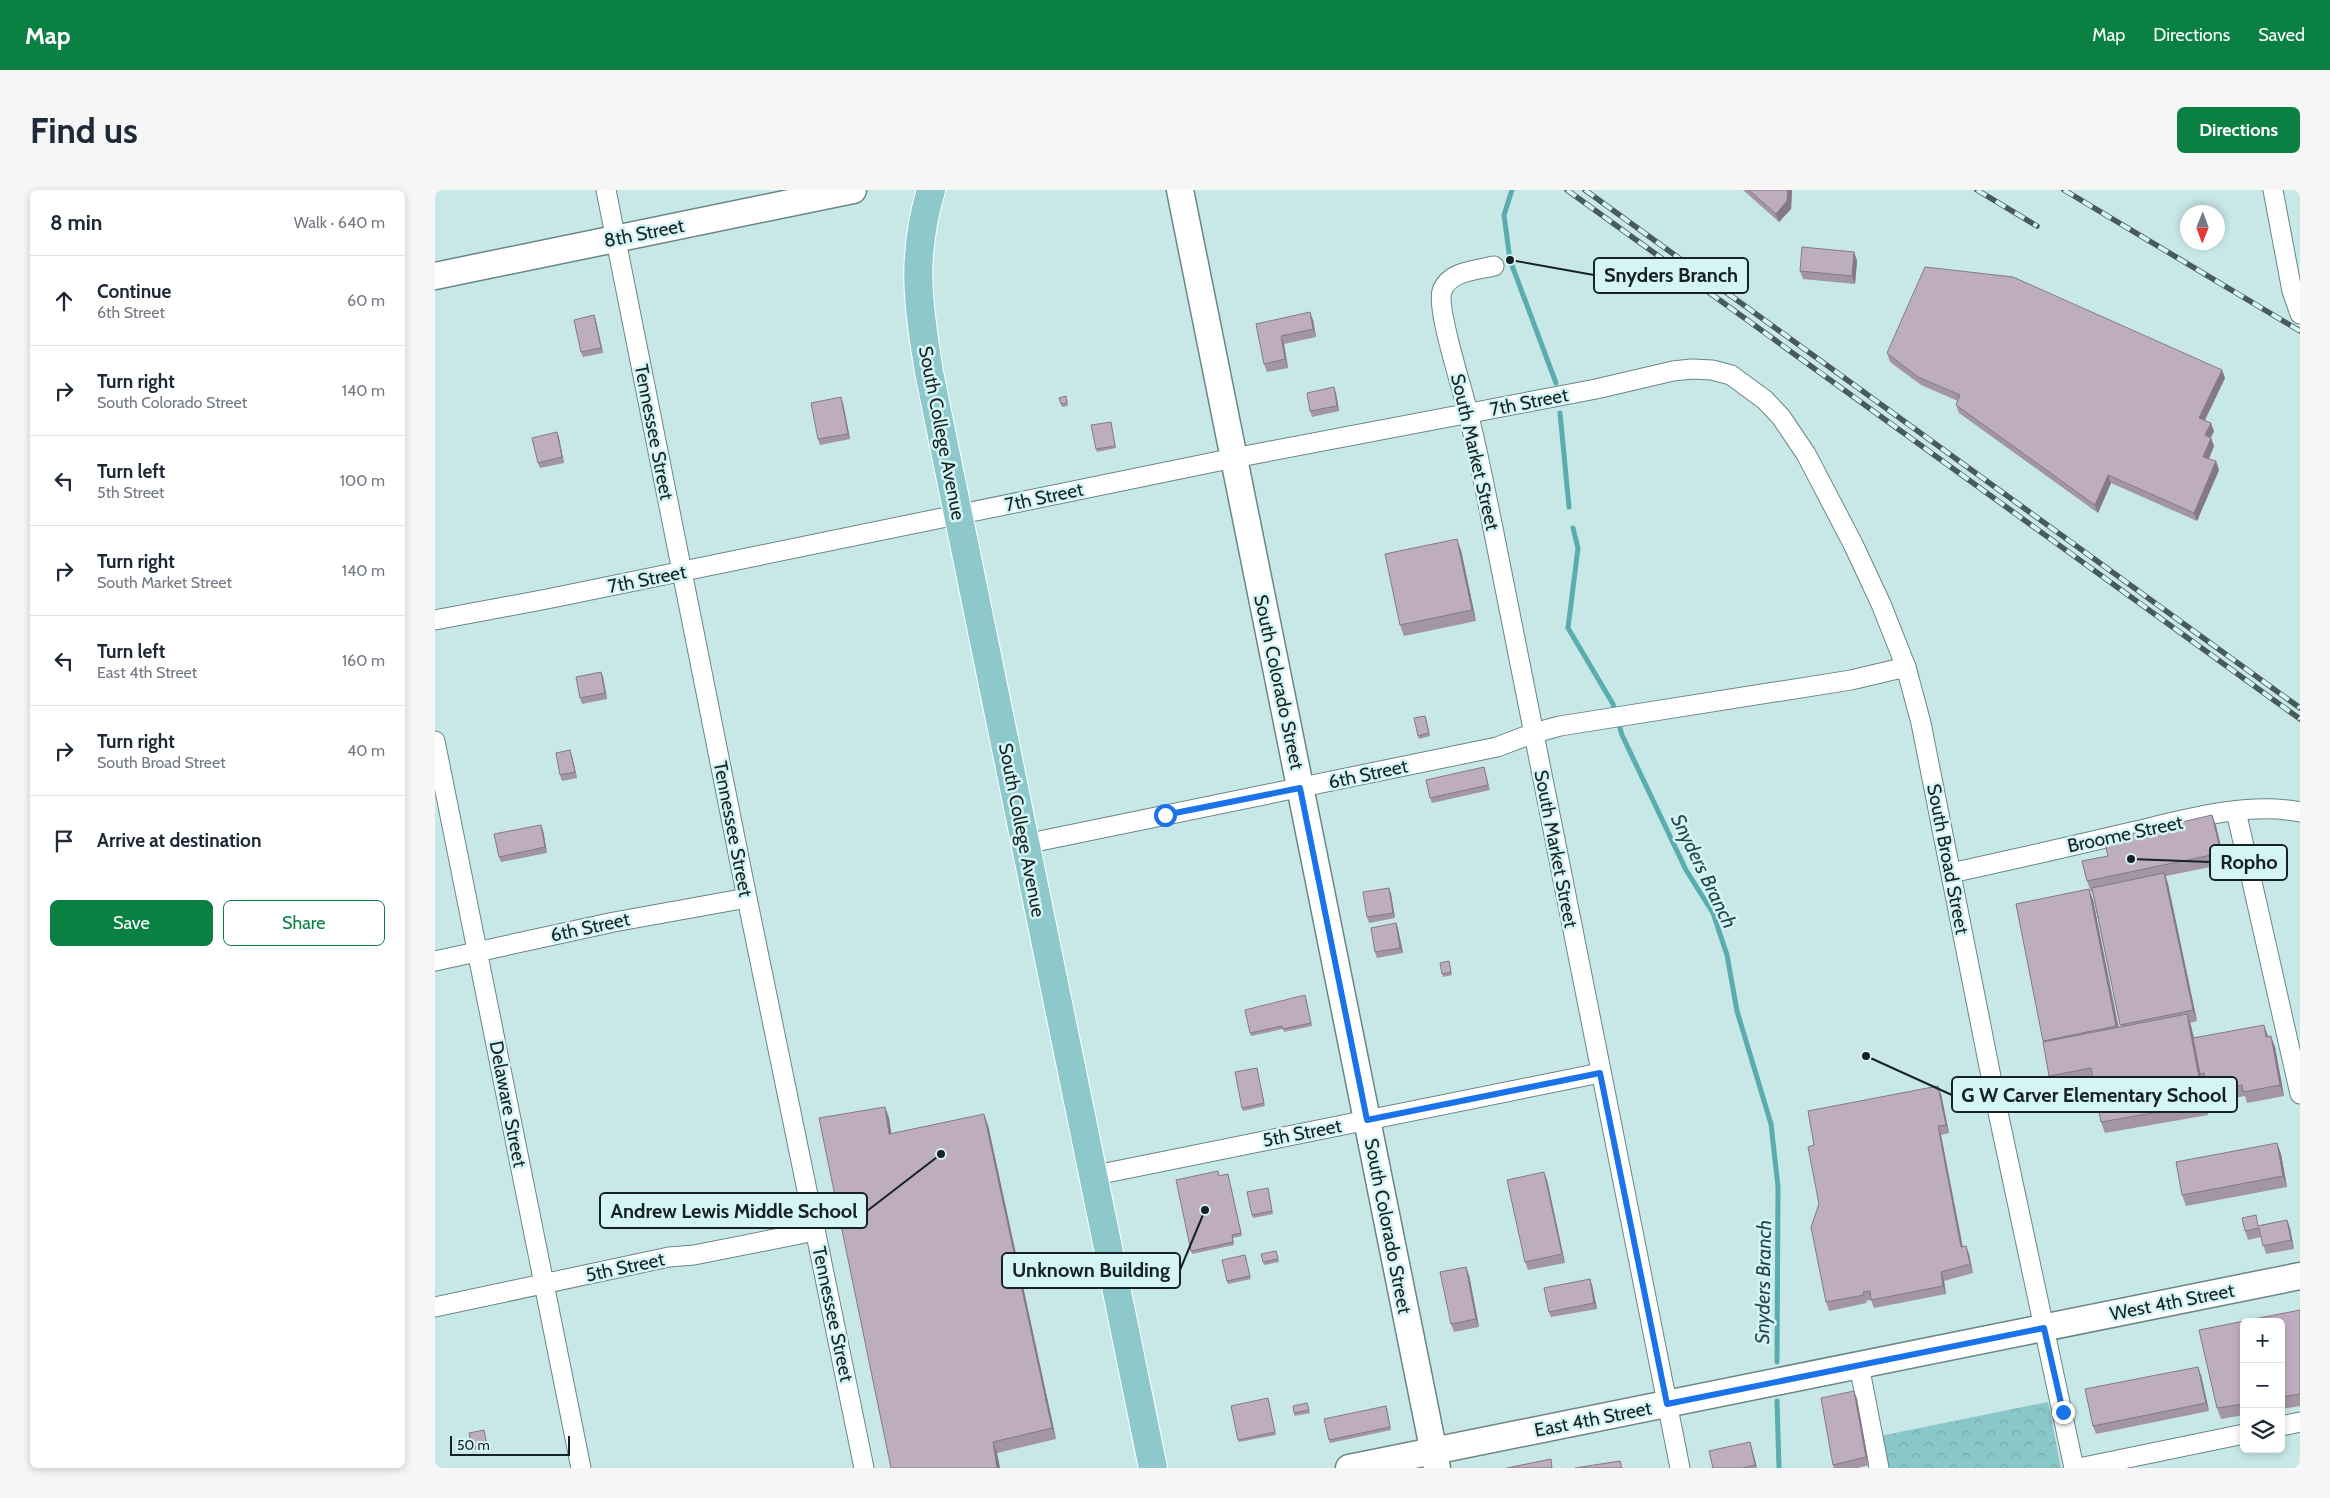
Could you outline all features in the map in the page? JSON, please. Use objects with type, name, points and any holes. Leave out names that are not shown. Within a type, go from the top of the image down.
[{"type":"main road","name":"South College Avenue","points":[[931,190],[918,245],[917,272],[921,320],[929,372],[1091,1176],[1153,1468]]},
{"type":"street","name":"Tennessee Street","points":[[606,190],[747,898],[864,1468]]},
{"type":"street","name":"8th Street","points":[[435,276],[853,190]]},
{"type":"street","name":"South Colorado Street","points":[[1180,190],[1435,1460]]},
{"type":"street","points":[[2273,190],[2292,291],[2300,314]]},
{"type":"street","name":"South Market Street","points":[[1494,266],[1457,275],[1448,281],[1443,290],[1441,300],[1469,414],[1680,1468]]},
{"type":"street","name":"South Broad Street","points":[[1652,376],[1692,369],[1712,370],[1731,376],[1765,400],[1781,417],[1806,454],[1853,544],[1881,604],[1906,667],[1921,723],[1999,1117],[2074,1468]]},
{"type":"street","name":"7th Street","points":[[435,620],[682,572],[1234,458],[1469,414],[1652,376]]},
{"type":"street","name":"6th Street","points":[[1025,844],[1497,747],[1534,732],[1851,680],[1906,667]]},
{"type":"street","name":"Delaware Street","points":[[435,740],[581,1468]]},
{"type":"street","name":"Broome Street","points":[[1951,873],[2236,811],[2269,809],[2300,812]]},
{"type":"street","points":[[2236,811],[2300,1094]]},
{"type":"street","name":"6th Street","points":[[435,961],[477,950],[614,922],[747,898]]},
{"type":"street","name":"5th Street","points":[[1091,1176],[1600,1073]]},
{"type":"street","name":"5th Street","points":[[435,1307],[669,1257],[694,1255],[815,1231]]},
{"type":"street","name":"West 4th Street","points":[[2044,1328],[2300,1276]]},
{"type":"street","name":"East 4th Street","points":[[1349,1468],[1435,1460],[1667,1404],[2044,1328]]},
{"type":"street","points":[[1859,1365],[1879,1468]]},
{"type":"street","points":[[2285,1425],[2300,1422]]},
{"type":"street","points":[[2079,1468],[2240,1435]]},
{"type":"green space","points":[[2048,1402],[2061,1468],[1887,1468],[1880,1436]]},
{"type":"building","points":[[1749,190],[1788,190],[1787,201],[1776,214]]},
{"type":"building","points":[[1802,247],[1854,252],[1852,276],[1800,271]]},
{"type":"building","points":[[1925,267],[2013,277],[2222,370],[2199,418],[2211,423],[2205,435],[2211,438],[2203,457],[2216,461],[2194,513],[2108,475],[2095,505],[1956,405],[1960,395],[1918,377],[1887,353]]},
{"type":"building","points":[[1310,312],[1313,329],[1281,336],[1285,359],[1264,364],[1256,324]]},
{"type":"building","points":[[594,315],[601,348],[581,352],[574,320]]},
{"type":"building","points":[[1334,387],[1337,406],[1310,411],[1307,393]]},
{"type":"building","points":[[1066,396],[1067,403],[1061,404],[1059,398]]},
{"type":"building","points":[[841,397],[848,434],[818,439],[811,403]]},
{"type":"building","points":[[1111,422],[1115,446],[1096,449],[1091,425]]},
{"type":"building","points":[[557,432],[562,457],[538,463],[532,438]]},
{"type":"building","points":[[1457,539],[1472,610],[1400,625],[1385,554]]},
{"type":"building","points":[[601,672],[605,693],[580,698],[576,677]]},
{"type":"building","points":[[1425,716],[1429,733],[1418,736],[1414,718]]},
{"type":"building","points":[[570,750],[575,772],[560,775],[556,753]]},
{"type":"building","points":[[1484,767],[1488,785],[1430,798],[1426,780]]},
{"type":"building","points":[[2212,815],[2221,853],[2087,881],[2082,861],[2108,856],[2104,840]]},
{"type":"building","points":[[541,825],[545,847],[499,857],[494,834]]},
{"type":"building","points":[[2164,873],[2193,1010],[2120,1025],[2092,888]]},
{"type":"building","points":[[1389,888],[1393,913],[1367,917],[1363,892]]},
{"type":"building","points":[[2089,889],[2116,1026],[2043,1041],[2016,904]]},
{"type":"building","points":[[1396,923],[1400,948],[1375,952],[1371,928]]},
{"type":"building","points":[[1449,961],[1451,972],[1442,974],[1440,963]]},
{"type":"building","points":[[1305,995],[1311,1023],[1283,1029],[1282,1026],[1250,1033],[1245,1010]]},
{"type":"building","points":[[2187,1014],[2204,1104],[2101,1122],[2091,1068],[2049,1076],[2043,1042]]},
{"type":"building","points":[[2264,1025],[2266,1037],[2271,1036],[2280,1085],[2243,1092],[2242,1085],[2208,1091],[2204,1073],[2200,1074],[2193,1038]]},
{"type":"building","points":[[1257,1068],[1264,1103],[1242,1108],[1235,1072]]},
{"type":"building","points":[[1938,1086],[1946,1125],[1938,1126],[1961,1247],[1966,1246],[1970,1264],[1941,1272],[1943,1286],[1871,1300],[1870,1291],[1863,1292],[1864,1295],[1826,1302],[1811,1227],[1819,1204],[1808,1147],[1814,1145],[1808,1111]]},
{"type":"building","points":[[885,1107],[889,1134],[984,1114],[1052,1428],[993,1442],[997,1468],[891,1468],[819,1118]]},
{"type":"building","points":[[2277,1143],[2283,1176],[2182,1195],[2176,1162]]},
{"type":"building","points":[[1218,1171],[1219,1176],[1228,1174],[1241,1233],[1232,1235],[1233,1242],[1191,1251],[1176,1180]]},
{"type":"building","points":[[1544,1172],[1562,1254],[1525,1262],[1507,1180]]},
{"type":"building","points":[[1268,1188],[1272,1211],[1252,1215],[1247,1192]]},
{"type":"building","points":[[2256,1215],[2258,1226],[2287,1220],[2291,1240],[2263,1246],[2259,1228],[2245,1231],[2242,1218]]},
{"type":"building","points":[[1276,1251],[1278,1259],[1263,1262],[1261,1254]]},
{"type":"building","points":[[1245,1255],[1250,1276],[1227,1281],[1222,1260]]},
{"type":"building","points":[[1466,1267],[1476,1319],[1451,1324],[1440,1272]]},
{"type":"building","points":[[1590,1279],[1594,1303],[1549,1312],[1544,1288]]},
{"type":"building","points":[[2300,1310],[2300,1394],[2285,1396],[2285,1318],[2260,1318]]},
{"type":"building","points":[[2240,1322],[2240,1405],[2217,1408],[2199,1330]]},
{"type":"building","points":[[2198,1367],[2206,1403],[2093,1426],[2085,1389]]},
{"type":"building","points":[[1854,1391],[1866,1457],[1833,1465],[1821,1398]]},
{"type":"building","points":[[1268,1398],[1275,1432],[1238,1440],[1231,1406]]},
{"type":"building","points":[[1307,1403],[1309,1410],[1294,1413],[1293,1406]]},
{"type":"building","points":[[1386,1406],[1390,1427],[1329,1440],[1324,1419]]},
{"type":"building","points":[[484,1430],[487,1445],[472,1447],[469,1433]]},
{"type":"building","points":[[1750,1442],[1755,1465],[1742,1468],[1713,1468],[1709,1451]]},
{"type":"building","points":[[1551,1459],[1552,1468],[1507,1468]]},
{"type":"building","points":[[1620,1461],[1622,1468],[1575,1468]]},
{"type":"waterway","name":"Snyders Branch","points":[[1512,190],[1504,215],[1510,260],[1556,383]]},
{"type":"waterway","name":"Snyders Branch","points":[[1560,413],[1569,507]]},
{"type":"waterway","name":"Snyders Branch","points":[[1573,528],[1578,548],[1568,628],[1613,704],[1615,713]]},
{"type":"waterway","name":"Snyders Branch","points":[[1618,721],[1622,735],[1686,870],[1713,913],[1727,955],[1737,1011],[1771,1124],[1778,1187],[1777,1362]]},
{"type":"waterway","name":"Snyders Branch","points":[[1777,1401],[1779,1468]]},
{"type":"railway","points":[[1567,190],[2300,719]]},
{"type":"railway","points":[[1585,190],[2300,708]]},
{"type":"railway","points":[[1977,190],[2037,226]]},
{"type":"railway","points":[[2064,190],[2300,331]]},
{"type":"place","name":"Snyders Branch","points":[[1510,260]]},
{"type":"place","name":"Ropho","points":[[2131,859]]},
{"type":"place","name":"G W Carver Elementary School","points":[[1866,1056]]},
{"type":"place","name":"Andrew Lewis Middle School","points":[[941,1154]]},
{"type":"place","name":"Unknown Building","points":[[1205,1210]]},
{"type":"route","points":[[1165,815],[1300,788],[1367,1120],[1600,1073],[1667,1404],[2044,1328],[2063,1412]]}]
